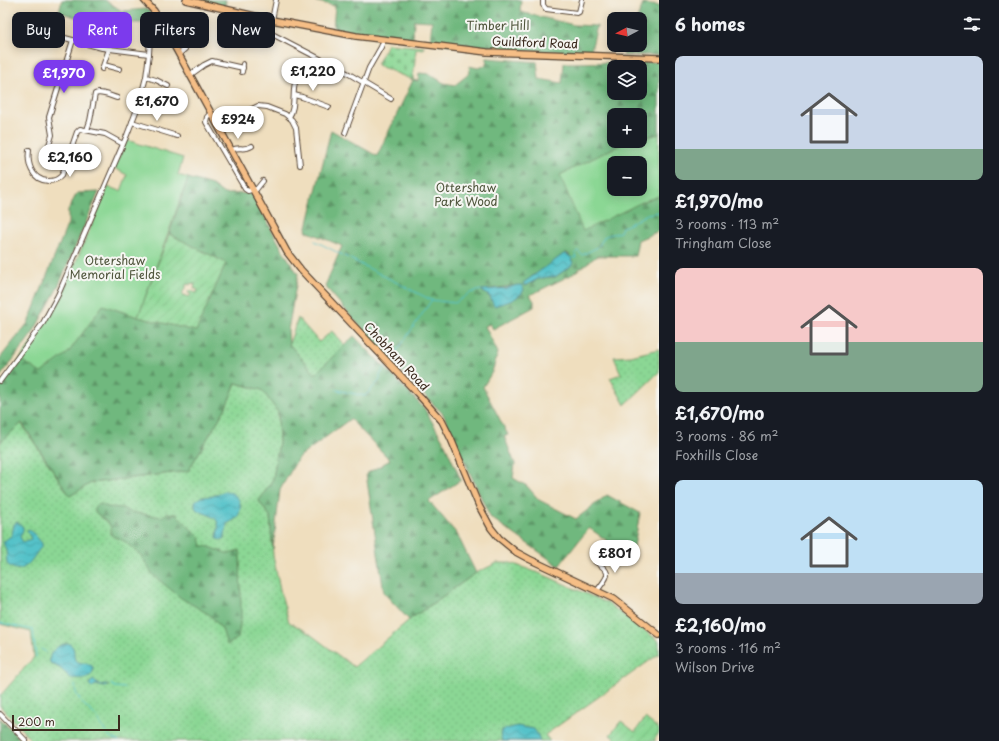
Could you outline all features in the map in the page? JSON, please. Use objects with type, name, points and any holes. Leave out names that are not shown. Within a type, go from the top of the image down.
[{"type":"main road","points":[[144,0],[151,0]]},
{"type":"main road","name":"Chobham Road","points":[[144,0],[154,12]]},
{"type":"main road","name":"Chobham Road","points":[[151,0],[155,12]]},
{"type":"main road","name":"Guildford Road","points":[[186,0],[239,12]]},
{"type":"main road","name":"Guildford Road","points":[[192,0],[198,3]]},
{"type":"main road","name":"Guildford Road","points":[[275,21],[350,35],[487,52],[659,58]]},
{"type":"main road","name":"Chobham Road","points":[[175,48],[287,252],[301,270],[442,421],[479,506],[491,528],[499,538],[508,546],[529,559],[572,581],[614,599],[659,635]]},
{"type":"street","points":[[274,12],[276,0]]},
{"type":"street","points":[[544,0],[543,5],[546,9],[577,13],[579,12],[582,0]]},
{"type":"street","points":[[275,36],[364,82],[391,99]]},
{"type":"street","points":[[49,145],[52,135],[49,117],[73,40],[65,38]]},
{"type":"street","points":[[345,133],[369,68],[384,39]]},
{"type":"street","points":[[104,48],[149,54]]},
{"type":"street","points":[[0,381],[43,323],[58,295],[139,104],[146,77],[149,48]]},
{"type":"street","points":[[179,54],[185,48]]},
{"type":"street","points":[[108,49],[103,67],[119,69]]},
{"type":"street","points":[[190,75],[212,61],[242,68]]},
{"type":"street","points":[[289,117],[293,108],[296,80],[308,66]]},
{"type":"street","points":[[146,77],[168,86]]},
{"type":"street","points":[[87,130],[95,94],[102,93],[117,98]]},
{"type":"street","points":[[294,95],[325,102],[329,106]]},
{"type":"street","points":[[222,133],[244,113],[261,106],[285,114],[289,117],[296,128],[301,166]]},
{"type":"street","name":"Chobham Road","points":[[211,114],[206,117],[206,122],[245,189],[248,191],[254,190]]},
{"type":"street","points":[[132,122],[177,136]]},
{"type":"street","points":[[29,150],[29,162],[34,175],[44,180],[56,180],[59,179],[64,170],[78,129],[82,128],[105,134],[123,144]]},
{"type":"street","points":[[232,150],[237,148],[245,149],[252,146]]},
{"type":"street","points":[[254,190],[263,181]]},
{"type":"street","points":[[596,562],[605,568],[607,574],[607,577],[597,591]]},
{"type":"street","points":[[0,714],[26,741]]},
{"type":"green space","points":[[62,0],[105,0],[122,11],[146,9],[151,12],[140,12],[140,23],[132,23],[132,12],[73,12],[73,16],[65,14],[65,12],[59,12]]},
{"type":"green space","points":[[199,0],[226,0],[225,7]]},
{"type":"green space","name":"Timber Hill","points":[[309,0],[521,0],[520,12],[574,25],[597,26],[590,54],[575,52],[497,51],[430,42],[432,21],[414,20],[413,39],[373,35],[333,28],[335,6]]},
{"type":"green space","points":[[643,4],[659,6],[659,55],[623,55],[624,52],[647,52],[647,12],[640,12]]},
{"type":"green space","points":[[387,44],[424,47],[424,49],[416,49],[413,80],[377,65]]},
{"type":"green space","name":"Ottershaw Park Wood","points":[[487,58],[537,62],[539,79],[562,83],[564,63],[607,63],[607,100],[647,100],[647,62],[659,62],[659,134],[647,137],[647,108],[607,108],[607,148],[614,148],[560,175],[607,190],[607,196],[628,196],[644,201],[659,196],[659,231],[638,240],[635,256],[597,256],[571,275],[530,295],[534,301],[534,307],[493,329],[490,324],[485,326],[498,353],[492,372],[483,387],[508,435],[504,436],[515,464],[513,478],[527,486],[539,500],[576,519],[607,495],[640,513],[632,558],[589,528],[559,566],[490,517],[443,414],[378,348],[325,286],[342,246],[306,231],[331,130],[377,156],[413,80],[418,81],[419,73],[429,74],[444,83],[455,85],[470,73],[469,66],[478,68],[486,65]],"holes":[[[565,253],[569,254],[571,266],[555,277],[538,279],[526,286],[533,275],[537,274]],[[517,285],[494,306],[490,297],[482,291]]]},
{"type":"green space","points":[[659,134],[659,196],[644,201],[583,231],[560,175],[614,148],[647,148],[647,137]]},
{"type":"green space","name":"Ottershaw Memorial Fields","points":[[127,140],[183,158],[178,175],[188,178],[138,317],[103,305],[68,353],[41,373],[20,359],[43,326],[61,296],[108,187],[121,191],[127,175],[114,168]]},
{"type":"green space","points":[[188,178],[212,185],[224,194],[252,193],[282,249],[298,274],[288,330],[289,344],[315,374],[354,336],[424,408],[444,442],[461,480],[429,501],[457,534],[476,573],[409,620],[384,593],[366,474],[390,460],[350,419],[298,458],[280,490],[273,549],[270,516],[259,501],[273,479],[279,442],[278,412],[262,390],[236,383],[225,409],[188,471],[91,483],[70,496],[22,423],[0,442],[0,386],[20,359],[41,372],[68,353],[103,305],[138,317],[196,331],[226,263],[169,234]]},
{"type":"green space","points":[[99,192],[58,287],[33,333],[0,377],[0,358],[28,323],[68,223],[68,210],[77,193]]},
{"type":"green space","points":[[169,234],[226,263],[196,331],[138,317]],"holes":[[[187,284],[195,284],[194,288],[198,290],[196,293],[189,290],[188,293],[191,294],[189,297],[182,294]]]},
{"type":"green space","points":[[298,318],[319,342],[332,331],[345,346],[315,375],[289,344]]},
{"type":"green space","points":[[659,349],[659,372],[625,405],[610,378],[621,374],[614,357],[631,356]]},
{"type":"green space","points":[[236,383],[262,390],[278,412],[279,442],[273,479],[259,501],[270,516],[273,555],[281,594],[289,622],[310,634],[354,667],[409,620],[476,573],[497,563],[511,563],[544,575],[607,603],[659,641],[659,654],[545,735],[550,741],[32,741],[0,706],[0,696],[34,657],[31,632],[0,624],[0,442],[21,423],[70,496],[91,483],[188,471],[225,409]]},
{"type":"green space","points":[[101,504],[107,507],[122,508],[130,512],[162,517],[167,513],[176,514],[200,538],[202,546],[228,553],[233,553],[240,550],[241,616],[238,638],[227,645],[222,629],[210,615],[181,598],[153,575],[140,554],[124,541],[111,535],[111,526],[95,512],[95,506]]},
{"type":"green space","points":[[0,718],[22,741],[0,741]]},
{"type":"green space","points":[[645,718],[659,729],[659,733],[654,740],[656,741],[618,741],[610,735],[621,721],[635,732]]},
{"type":"water","points":[[565,253],[572,258],[573,263],[571,266],[555,277],[538,279],[525,286],[523,283]]},
{"type":"water","points":[[522,285],[524,290],[518,296],[511,301],[494,306],[490,297],[481,290],[507,288]]},
{"type":"water","points":[[226,491],[235,495],[239,501],[240,509],[237,518],[227,524],[224,539],[219,540],[217,538],[217,521],[197,510],[195,507],[195,501],[201,497],[213,496]]},
{"type":"water","points":[[17,522],[23,527],[20,537],[23,542],[31,539],[27,531],[28,529],[42,543],[42,546],[28,565],[18,569],[7,564],[6,550],[3,542],[12,535],[14,524]]},
{"type":"water","points":[[68,643],[73,648],[75,660],[89,664],[93,667],[92,674],[86,678],[70,678],[61,669],[50,663],[50,655],[54,649]]},
{"type":"water","points":[[93,680],[99,685],[105,684],[109,686],[104,687],[95,685],[92,688],[89,684]]},
{"type":"water","points":[[517,726],[534,729],[540,741],[502,741],[500,734],[502,730]]},
{"type":"waterway","points":[[572,258],[576,258],[575,253],[578,251],[582,255],[598,247],[605,236],[620,232],[622,227],[647,214],[659,212]]},
{"type":"waterway","points":[[315,241],[431,300],[455,303],[470,293],[481,290]]},
{"type":"waterway","points":[[391,360],[431,301]]},
{"type":"waterway","points":[[337,390],[365,396],[380,380],[380,375],[387,365]]},
{"type":"waterway","points":[[0,623],[33,630],[36,657]]},
{"type":"waterway","points":[[41,649],[46,652]]},
{"type":"waterway","points":[[111,684],[115,687],[125,688]]},
{"type":"waterway","points":[[75,685],[76,693],[80,700]]},
{"type":"waterway","points":[[82,703],[96,716],[108,736],[119,741]]}]
